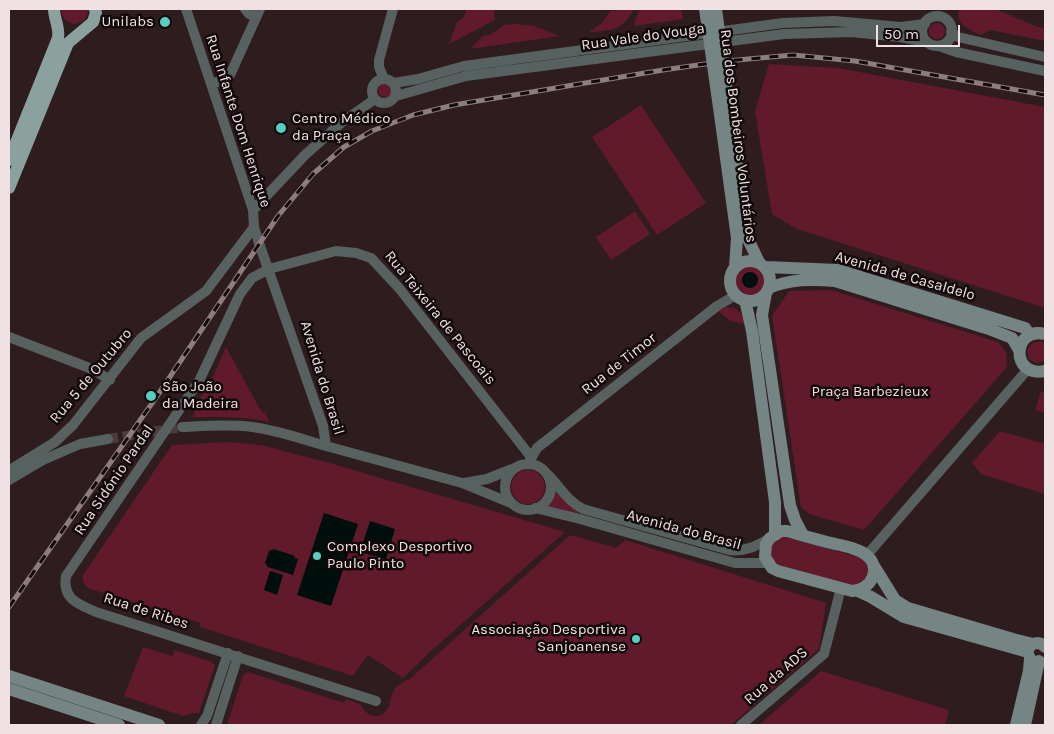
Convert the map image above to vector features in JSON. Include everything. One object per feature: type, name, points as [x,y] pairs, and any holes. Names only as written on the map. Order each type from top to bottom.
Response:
[{"type":"main road","points":[[42,9],[55,18],[68,31],[79,32]]},
{"type":"main road","points":[[9,188],[68,42],[93,22],[97,10]]},
{"type":"main road","points":[[9,160],[58,38],[59,32],[55,18]]},
{"type":"street","name":"Rua Infante Dom Henrique","points":[[186,9],[213,84],[253,210],[254,227],[259,243]]},
{"type":"street","points":[[245,9],[249,14],[258,13]]},
{"type":"street","points":[[393,9],[379,67],[397,90],[396,96]]},
{"type":"street","name":"Rua dos Bombeiros Voluntários","points":[[705,9],[747,237],[770,277],[762,315],[789,497],[792,513],[803,535]]},
{"type":"street","name":"Rua dos Bombeiros Voluntários","points":[[716,9],[737,238],[735,267]]},
{"type":"street","points":[[213,84],[230,75],[258,13]]},
{"type":"street","name":"Rua Vale do Vouga","points":[[389,81],[418,79],[464,66],[783,24],[834,21],[901,27],[924,24],[942,13],[948,21],[952,32]]},
{"type":"street","points":[[924,24],[923,34],[927,42]]},
{"type":"street","name":"Rua Vale do Vouga","points":[[253,210],[305,155],[341,123],[375,99],[384,104],[391,102],[396,96],[466,76],[784,34],[852,32],[927,42],[931,45],[956,52],[1045,71]]},
{"type":"street","points":[[939,46],[947,42],[952,32],[958,38],[1045,57]]},
{"type":"street","points":[[375,99],[372,88],[377,81],[389,81]]},
{"type":"street","name":"Rua 5 de Outubro","points":[[9,474],[13,468],[55,442],[73,425],[141,338],[206,291],[254,227]]},
{"type":"street","name":"Avenida do Brasil","points":[[259,243],[323,426],[326,446],[462,483],[527,510],[534,508],[580,519],[735,563],[768,563],[778,571],[858,591],[904,618],[1039,651]]},
{"type":"street","name":"Rua Teixeira de Pascoais","points":[[269,269],[336,251],[356,253],[371,258],[399,288],[530,460]]},
{"type":"street","name":"Rua dos Bombeiros Voluntários","points":[[762,265],[746,260],[731,272],[730,284],[741,298],[752,331],[776,502],[772,536]]},
{"type":"street","name":"Avenida de Casaldelo","points":[[762,265],[838,270],[1025,328],[1030,335]]},
{"type":"street","name":"Rua Sidónio Pardal","points":[[65,585],[66,576],[199,381],[240,294],[252,278],[269,269]]},
{"type":"street","name":"Avenida de Casaldelo","points":[[768,291],[779,284],[793,281],[814,279],[835,281],[989,329],[1012,338],[1019,350],[1021,360],[1028,369]]},
{"type":"street","points":[[741,298],[757,300],[768,291]]},
{"type":"street","name":"Rua de Timor","points":[[530,460],[537,448],[717,306],[741,298]]},
{"type":"street","points":[[1019,350],[1025,339],[1030,335],[1035,333],[1045,334]]},
{"type":"street","points":[[9,337],[92,369],[110,380]]},
{"type":"street","points":[[858,591],[864,588],[873,578],[870,560],[1028,369],[1045,371]]},
{"type":"street","points":[[182,428],[225,425],[253,427],[326,446]]},
{"type":"street","points":[[9,480],[43,460],[80,444],[108,439]]},
{"type":"street","name":"Avenida do Brasil","points":[[462,483],[487,479],[530,460],[559,485],[574,505],[583,509],[730,550],[743,550],[757,546],[772,536],[787,531],[861,551],[870,560]]},
{"type":"street","points":[[512,504],[508,498],[505,486],[508,474],[513,469]]},
{"type":"street","points":[[534,508],[540,506],[548,497],[551,486],[547,474]]},
{"type":"street","points":[[768,563],[765,550],[772,536]]},
{"type":"street","points":[[870,560],[895,600],[908,608],[1013,639],[1039,651]]},
{"type":"street","name":"Rua de Ribes","points":[[65,585],[68,594],[73,600],[96,612],[238,656],[376,702]]},
{"type":"street","name":"Rua da ADS","points":[[741,725],[824,654],[841,588]]},
{"type":"street","points":[[1016,725],[1029,671],[1039,651]]},
{"type":"street","points":[[1025,725],[1039,651]]},
{"type":"street","points":[[201,725],[207,716],[228,653]]},
{"type":"street","points":[[216,725],[238,656]]},
{"type":"street","points":[[9,676],[159,725]]},
{"type":"street","points":[[9,689],[119,725]]},
{"type":"green space","points":[[61,9],[89,10],[85,20],[75,24],[65,19]]},
{"type":"green space","points":[[467,9],[499,9],[494,10],[495,20],[449,44],[457,22],[464,17]]},
{"type":"green space","points":[[634,9],[620,26],[610,30],[588,33],[603,22],[610,11]]},
{"type":"green space","points":[[681,9],[683,19],[634,26],[640,10]]},
{"type":"green space","points":[[959,9],[995,9],[1038,27],[1045,28],[1045,41],[990,30],[981,35],[964,26],[959,19]]},
{"type":"green space","points":[[934,23],[940,23],[945,28],[943,37],[934,39],[929,34],[929,28]]},
{"type":"green space","points":[[504,25],[534,26],[559,36],[470,49],[483,36],[492,34]]},
{"type":"green space","points":[[769,64],[838,68],[1045,107],[1045,308],[797,229],[772,214],[755,111]]},
{"type":"green space","points":[[385,83],[390,85],[392,90],[390,95],[385,97],[380,95],[378,90],[380,85]]},
{"type":"green space","points":[[641,105],[706,203],[657,235],[592,137]]},
{"type":"green space","points":[[635,211],[650,234],[611,260],[596,237]]},
{"type":"green space","points":[[750,264],[756,265],[761,269],[765,274],[765,286],[761,291],[756,295],[750,296],[744,295],[739,291],[735,286],[734,280],[735,274],[739,269],[744,265]]},
{"type":"green space","name":"Praça Barbezieux","points":[[831,290],[998,342],[1006,352],[1007,367],[864,530],[809,514],[801,507],[772,316],[789,291]]},
{"type":"green space","points":[[726,307],[739,311],[745,324],[731,321],[718,311]]},
{"type":"green space","points":[[1040,341],[1045,343],[1045,361],[1036,363],[1029,359],[1027,350],[1032,343]]},
{"type":"green space","points":[[226,347],[262,413],[265,412],[269,422],[240,418],[192,417],[200,402],[198,401],[211,381]]},
{"type":"green space","points":[[1041,391],[1045,393],[1045,413],[1035,410]]},
{"type":"green space","points":[[1000,431],[1045,444],[1045,494],[981,474],[972,463]]},
{"type":"green space","name":"Complexo Desportivo Paulo Pinto","points":[[228,442],[261,445],[326,462],[565,532],[403,678],[368,655],[353,676],[200,627],[201,623],[90,589],[86,586],[83,581],[83,575],[172,445]]},
{"type":"green space","points":[[528,470],[540,475],[545,487],[540,499],[528,504],[516,499],[511,487],[516,475]]},
{"type":"green space","points":[[556,490],[571,508],[578,512],[577,515],[549,507]]},
{"type":"green space","points":[[570,535],[616,548],[625,540],[826,603],[819,649],[731,725],[227,725],[243,675],[248,672],[344,703],[346,699],[360,704],[370,715],[378,716],[382,714],[389,706],[397,686],[410,679]]},
{"type":"green space","points":[[781,537],[859,557],[867,565],[868,574],[858,584],[852,586],[779,565],[771,555],[771,546]]},
{"type":"green space","points":[[143,647],[172,656],[175,650],[212,662],[215,665],[199,713],[183,716],[124,696]]},
{"type":"green space","points":[[821,671],[949,710],[945,725],[759,725]]},
{"type":"shaded area","points":[[747,272],[753,272],[758,277],[756,286],[747,288],[742,283],[742,277]]},
{"type":"shaded area","points":[[324,513],[358,524],[331,606],[297,595]]},
{"type":"shaded area","points":[[370,521],[395,529],[386,559],[360,552]]},
{"type":"shaded area","points":[[274,549],[295,556],[294,558],[298,559],[293,575],[268,567],[265,563],[269,551]]},
{"type":"shaded area","points":[[270,571],[283,575],[277,595],[264,590]]},
{"type":"tunnel","points":[[108,439],[182,427]]},
{"type":"railway","points":[[9,607],[155,399],[278,216],[313,174],[344,147],[372,131],[413,115],[454,105],[663,70],[726,61],[793,55],[855,61],[1045,95]]},
{"type":"place","name":"Unilabs","points":[[165,22]]},
{"type":"place","name":"Centro Médico da Praça","points":[[281,128]]},
{"type":"place","name":"São João da Madeira","points":[[151,396]]},
{"type":"place","name":"Complexo Desportivo Paulo Pinto","points":[[317,556]]},
{"type":"place","name":"Associação Desportiva Sanjoanense","points":[[636,639]]}]
